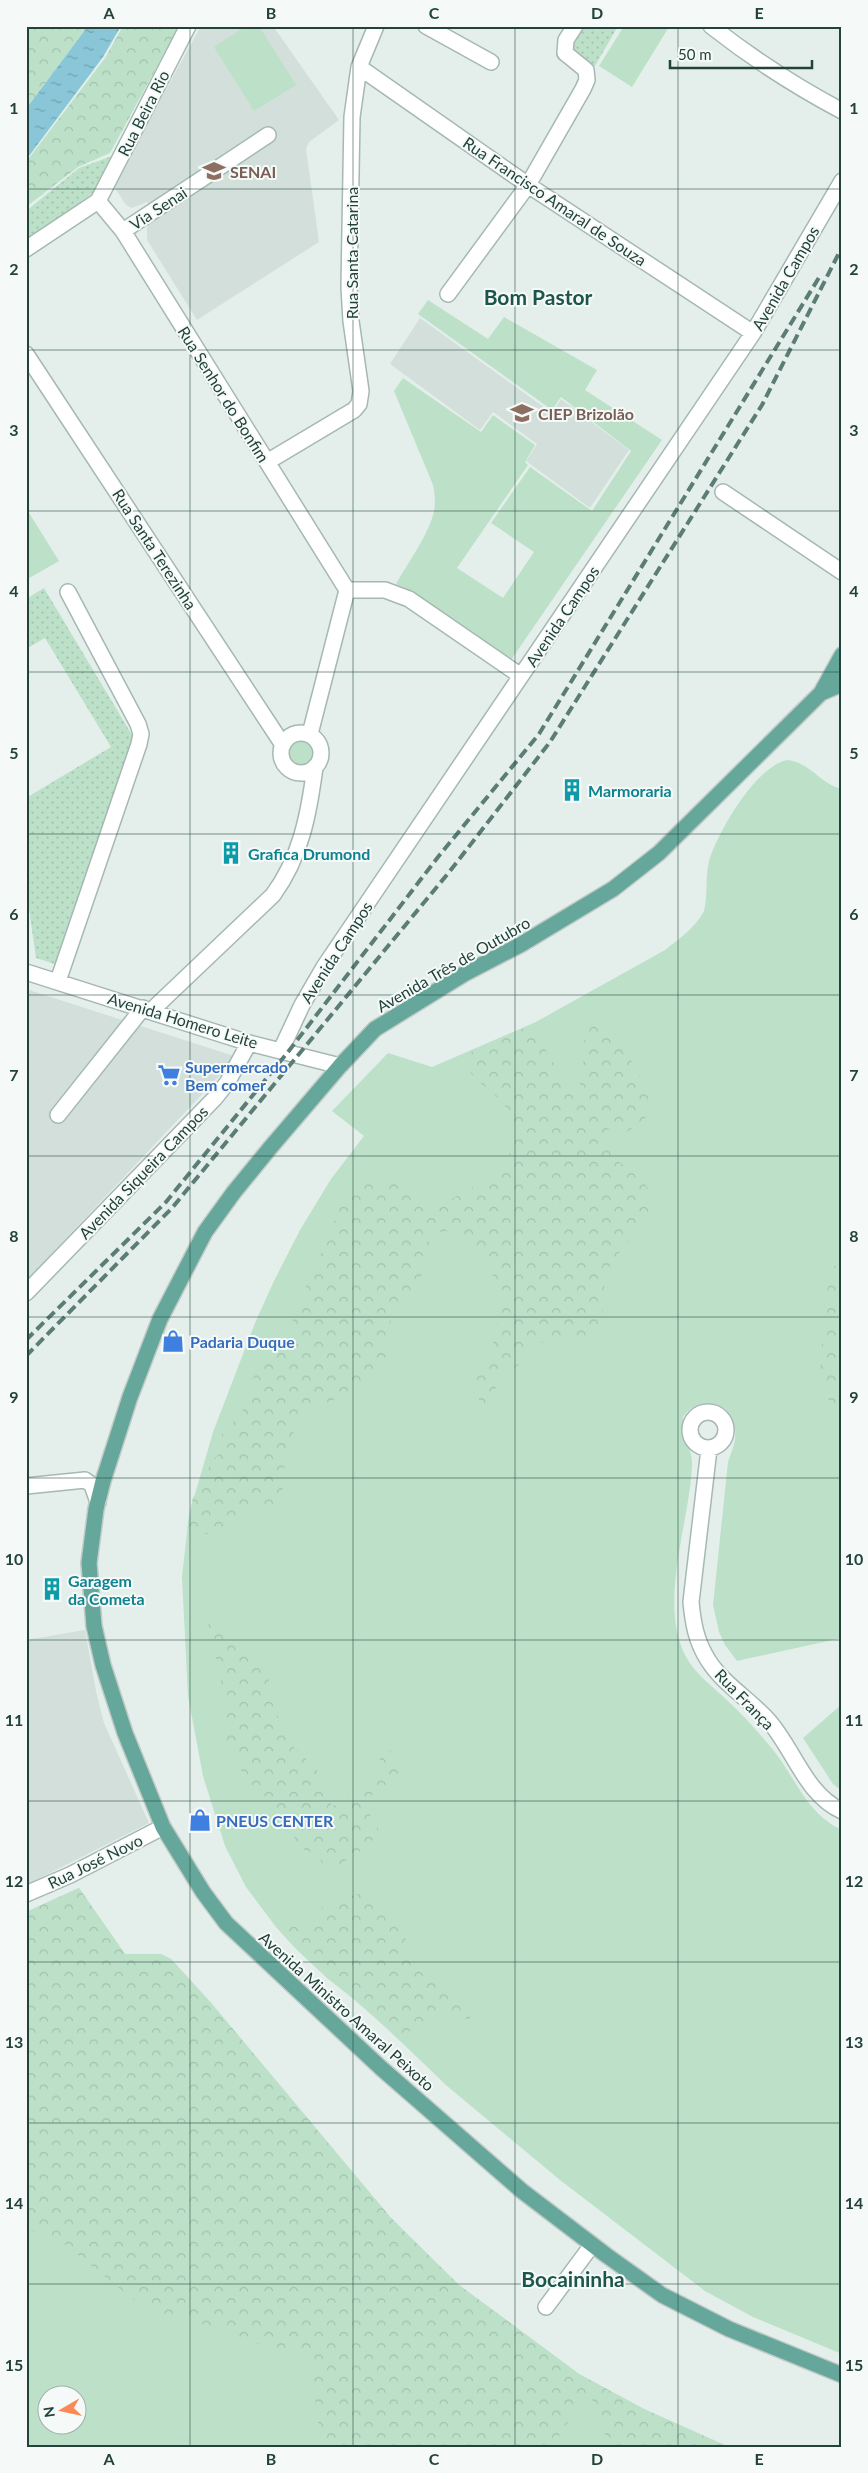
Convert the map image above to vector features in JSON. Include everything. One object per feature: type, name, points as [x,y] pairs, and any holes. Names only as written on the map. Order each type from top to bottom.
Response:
[{"type":"main road","points":[[821,693],[842,655]]},
{"type":"main road","name":"Avenida Três de Outubro","points":[[103,1481],[130,1397],[160,1319],[204,1232],[234,1192],[340,1066],[374,1029],[464,974],[520,945],[613,889],[659,853],[821,693],[842,684]]},
{"type":"main road","name":"Avenida Ministro Amaral Peixoto","points":[[103,1481],[89,1563],[94,1626],[103,1664],[125,1733],[163,1827],[203,1892],[220,1915],[261,1957],[382,2068],[522,2191],[592,2245],[671,2299],[729,2330],[842,2374]]},
{"type":"street","name":"Rua Beira Rio","points":[[98,201],[188,26]]},
{"type":"street","name":"Rua Santa Catarina","points":[[267,462],[354,410],[361,398],[351,321],[349,287],[352,116],[359,67],[376,26]]},
{"type":"street","points":[[426,26],[491,62]]},
{"type":"street","points":[[448,294],[528,185],[587,80],[586,70],[565,53],[566,40],[575,26]]},
{"type":"street","points":[[711,26],[755,60],[796,86],[842,111]]},
{"type":"street","name":"Rua Francisco Amaral de Souza","points":[[359,67],[528,185],[753,333]]},
{"type":"street","name":"Via Senai","points":[[123,231],[268,135]]},
{"type":"street","name":"Avenida Campos","points":[[281,1050],[302,1005],[324,967],[753,333],[842,181]]},
{"type":"street","name":"Rua Senhor do Bonfim","points":[[98,201],[123,231],[347,590]]},
{"type":"street","points":[[26,249],[98,201]]},
{"type":"street","name":"Rua Santa Terezinha","points":[[26,354],[283,745]]},
{"type":"street","points":[[723,492],[842,572]]},
{"type":"street","points":[[310,734],[347,590],[385,590],[409,599],[521,676]]},
{"type":"street","points":[[58,981],[140,744],[141,734],[138,724],[68,592]]},
{"type":"street","points":[[58,1115],[147,1009],[273,895],[294,862],[308,811],[316,767],[321,756],[321,749],[315,738],[310,734],[291,735],[283,745],[284,763],[293,771],[299,773],[305,773],[316,767]]},
{"type":"street","points":[[299,773],[308,811]]},
{"type":"street","name":"Avenida Homero Leite","points":[[26,972],[249,1043],[340,1066]]},
{"type":"street","name":"Avenida Siqueira Campos","points":[[26,1293],[215,1098],[227,1083],[249,1043]]},
{"type":"street","name":"Rua França","points":[[709,1449],[691,1602],[693,1623],[698,1643],[720,1675],[769,1721],[822,1798],[842,1811]]},
{"type":"street","points":[[26,1486],[85,1480],[98,1472],[111,1455]]},
{"type":"street","points":[[85,1480],[92,1485],[98,1502]]},
{"type":"street","name":"Rua José Novo","points":[[26,1894],[70,1875],[163,1827]]},
{"type":"street","points":[[546,2307],[592,2245]]},
{"type":"shaded area","name":"SENAI","points":[[201,26],[273,26],[339,120],[309,142],[306,149],[319,242],[197,320],[147,240],[147,227],[156,215],[147,202],[132,208],[126,205],[113,185]]},
{"type":"shaded area","name":"CIEP Brizolão","points":[[420,318],[552,413],[561,399],[629,450],[590,508],[526,461],[537,444],[493,412],[480,430],[390,364]]},
{"type":"shaded area","points":[[26,989],[237,1057],[26,1281]]},
{"type":"shaded area","points":[[85,1630],[104,1723],[149,1823],[26,1885],[26,1640]]},
{"type":"green space","points":[[26,26],[88,26],[26,109]]},
{"type":"green space","points":[[123,26],[179,26],[110,153],[78,167],[26,207],[26,162],[105,58]]},
{"type":"green space","points":[[246,26],[259,26],[296,85],[254,111],[214,47]]},
{"type":"green space","points":[[584,26],[618,26],[595,66],[569,51]]},
{"type":"green space","points":[[624,26],[669,27],[632,87],[599,66]]},
{"type":"green space","points":[[112,156],[94,192],[26,243],[26,211],[79,168]]},
{"type":"green space","points":[[428,300],[488,339],[504,317],[597,370],[585,390],[662,440],[511,660],[396,584],[426,532],[435,508],[435,500],[433,485],[394,391],[403,378],[481,432],[493,415],[535,445],[525,462],[528,465],[457,568],[503,598],[534,552],[491,523],[530,467],[592,511],[631,451],[561,397],[552,410],[418,314]]},
{"type":"green space","points":[[26,508],[59,561],[26,580]]},
{"type":"green space","points":[[44,588],[135,740],[58,965],[36,958],[26,888],[26,798],[111,747],[45,638],[26,649],[26,599]]},
{"type":"green space","points":[[301,736],[313,741],[318,753],[313,765],[301,770],[289,765],[284,753],[289,741]]},
{"type":"green space","points":[[787,760],[802,765],[827,783],[842,789],[842,1638],[737,1661],[725,1645],[719,1632],[713,1605],[728,1462],[734,1444],[735,1430],[731,1416],[725,1409],[711,1403],[696,1406],[683,1417],[683,1430],[691,1453],[692,1465],[678,1560],[674,1608],[677,1631],[688,1661],[705,1680],[742,1714],[763,1738],[782,1762],[803,1795],[820,1815],[842,1830],[842,2354],[753,2317],[705,2291],[560,2180],[447,2086],[368,2010],[328,1979],[276,1927],[246,1887],[225,1846],[203,1776],[188,1696],[182,1577],[189,1515],[213,1432],[255,1323],[300,1230],[331,1179],[364,1136],[332,1111],[388,1053],[432,1067],[534,1023],[665,950],[692,927],[704,911],[709,861],[720,834],[739,802],[763,775],[775,765]]},
{"type":"green space","points":[[587,1013],[606,1028],[621,1045],[636,1068],[650,1102],[650,1110],[646,1117],[625,1133],[607,1129],[612,1155],[644,1183],[651,1194],[651,1205],[648,1216],[642,1226],[616,1256],[610,1266],[605,1282],[599,1331],[586,1343],[555,1340],[542,1342],[530,1348],[525,1353],[520,1364],[499,1381],[494,1392],[493,1406],[482,1407],[470,1376],[486,1359],[495,1338],[499,1305],[496,1285],[486,1265],[458,1235],[444,1231],[429,1235],[429,1252],[421,1277],[422,1291],[393,1316],[389,1329],[386,1358],[378,1374],[360,1388],[313,1409],[297,1423],[283,1474],[282,1489],[286,1511],[266,1507],[251,1507],[229,1529],[218,1534],[206,1534],[187,1529],[193,1497],[200,1490],[211,1462],[219,1454],[222,1434],[242,1412],[256,1370],[266,1357],[282,1345],[311,1273],[328,1239],[339,1208],[346,1195],[372,1179],[394,1181],[412,1190],[425,1206],[435,1209],[495,1173],[511,1151],[513,1132],[511,1118],[501,1101],[473,1076],[462,1056],[534,1023],[548,1055],[566,1079],[575,1099],[583,1068]]},
{"type":"green space","points":[[842,1255],[842,1430],[829,1402],[820,1371],[825,1302],[830,1273]]},
{"type":"green space","points":[[216,1622],[225,1627],[237,1643],[255,1655],[261,1662],[269,1680],[282,1729],[290,1743],[314,1767],[320,1776],[332,1808],[340,1800],[361,1789],[370,1781],[386,1752],[391,1750],[398,1751],[401,1760],[398,1774],[369,1798],[372,1808],[367,1823],[374,1823],[378,1826],[378,1833],[369,1845],[338,1866],[331,1868],[323,1864],[316,1854],[305,1850],[297,1843],[286,1821],[271,1810],[246,1781],[226,1739],[221,1681],[208,1623]]},
{"type":"green space","points":[[842,1704],[842,1791],[833,1784],[803,1738]]},
{"type":"green space","points":[[79,1888],[125,1954],[161,1954],[171,1959],[212,2004],[391,2218],[459,2285],[579,2374],[644,2409],[729,2447],[26,2447],[26,1912]]},
{"type":"green space","points":[[79,1888],[125,1954],[161,1954],[171,1959],[212,2004],[391,2218],[459,2285],[579,2374],[644,2409],[729,2447],[608,2447],[599,2410],[591,2398],[560,2431],[558,2447],[325,2447],[320,2436],[309,2353],[290,2352],[258,2344],[215,2327],[164,2315],[138,2303],[59,2240],[26,2229],[26,1912]]},
{"type":"green space","points":[[358,1894],[373,1897],[392,1912],[415,1957],[423,1968],[446,1981],[454,1998],[465,2002],[471,2009],[470,2019],[458,2019],[440,2008],[424,2024],[421,2020],[400,2041],[306,1957],[276,1927],[305,1927],[311,1924],[315,1913],[327,1905]]},
{"type":"water","points":[[88,26],[121,26],[103,57],[26,160],[26,109]]},
{"type":"railway","points":[[26,1356],[172,1208],[450,871],[550,742],[762,405],[842,247]]},
{"type":"railway","points":[[26,1340],[166,1202],[288,1052],[438,857],[539,734],[820,276]]},
{"type":"place","name":"SENAI","points":[[214,171]]},
{"type":"place","name":"CIEP Brizolão","points":[[522,413]]},
{"type":"place","name":"Marmoraria","points":[[572,790]]},
{"type":"place","name":"Grafica Drumond","points":[[231,853]]},
{"type":"place","name":"Supermercado Bem comer","points":[[169,1075]]},
{"type":"place","name":"Padaria Duque","points":[[173,1341]]},
{"type":"place","name":"Garagem da Cometa","points":[[52,1589]]},
{"type":"place","name":"PNEUS CENTER","points":[[200,1820]]},
{"type":"district","name":"Bom Pastor","points":[[538,296]]},
{"type":"district","name":"Bocaininha","points":[[573,2278]]}]
